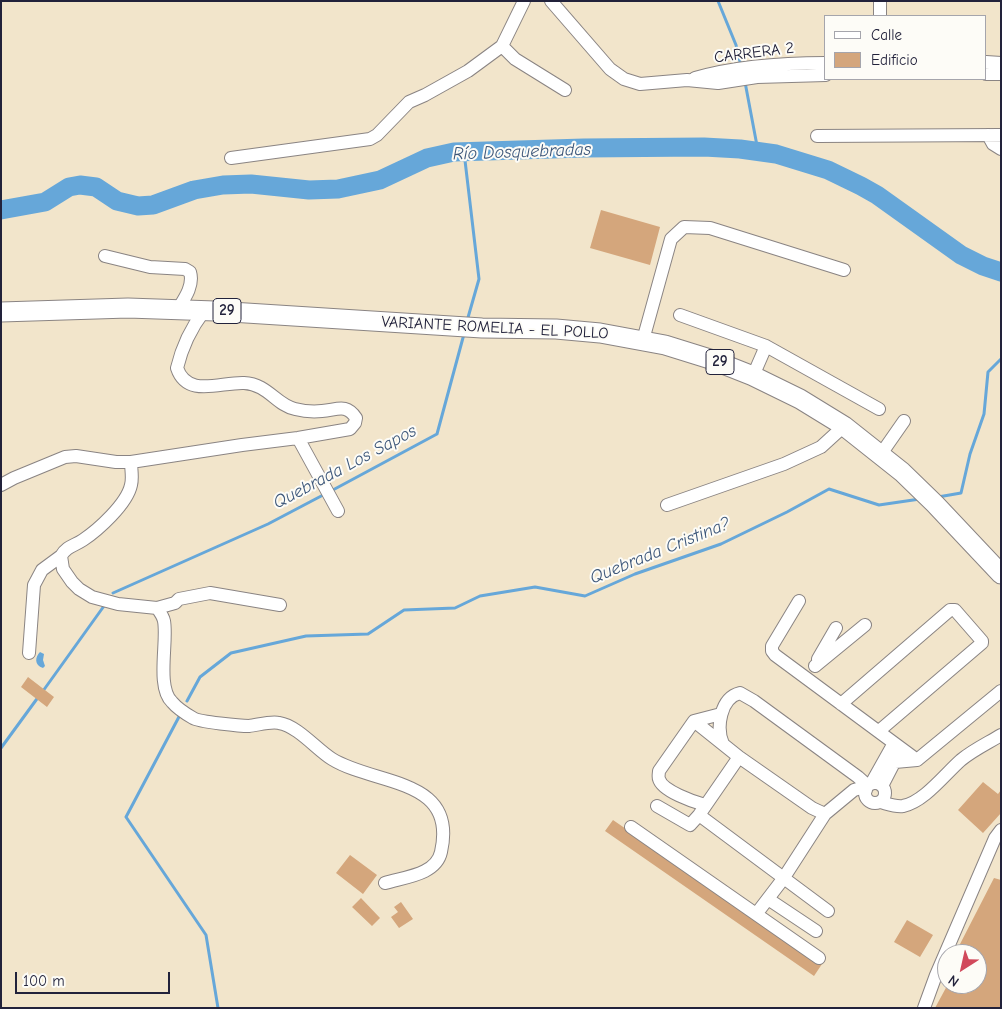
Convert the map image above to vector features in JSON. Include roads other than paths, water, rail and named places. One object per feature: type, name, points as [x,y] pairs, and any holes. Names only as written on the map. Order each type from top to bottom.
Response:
[{"type":"highway","name":"VARIANTE ROMELIA - EL POLLO","points":[[1,312],[178,309],[482,328],[556,329],[600,333],[643,340],[688,352],[754,376],[800,399],[844,426],[881,454],[922,491],[1001,574]]},
{"type":"street","points":[[231,158],[370,139],[377,136],[409,102],[468,71],[502,46],[524,1]]},
{"type":"street","name":"CARRERA 2","points":[[551,1],[610,69],[624,79],[640,84],[687,80],[714,72],[736,74],[793,69],[824,63]]},
{"type":"street","points":[[880,1],[880,15]]},
{"type":"street","points":[[502,46],[515,59],[565,90]]},
{"type":"street","points":[[987,62],[1001,62]]},
{"type":"street","name":"CARRERA 2","points":[[793,69],[824,75]]},
{"type":"street","points":[[987,74],[1001,74]]},
{"type":"street","points":[[817,136],[994,135],[993,144],[1001,149]]},
{"type":"street","points":[[643,340],[671,239],[684,228],[710,228],[844,270]]},
{"type":"street","points":[[105,256],[150,267],[185,269],[190,272],[192,278],[188,293],[178,309]]},
{"type":"street","points":[[1,484],[65,457],[76,456],[116,462],[132,462],[345,431],[350,429],[355,423],[356,418],[351,411],[342,408],[320,412],[293,409],[265,389],[245,383],[195,386],[185,383],[176,368],[194,323],[204,311]]},
{"type":"street","points":[[680,315],[766,346],[879,409]]},
{"type":"street","points":[[754,376],[766,346]]},
{"type":"street","points":[[881,454],[904,420]]},
{"type":"street","points":[[667,505],[784,464],[821,447],[844,426]]},
{"type":"street","points":[[298,438],[338,511]]},
{"type":"street","points":[[28,653],[34,585],[42,570],[61,556],[69,546],[81,541],[94,532],[128,494],[132,483],[132,462]]},
{"type":"street","points":[[61,556],[67,576],[79,588],[92,597],[118,604],[157,608],[175,603],[179,599],[210,594],[280,605]]},
{"type":"street","points":[[800,601],[772,646],[772,651],[917,760]]},
{"type":"street","points":[[157,608],[164,621],[164,686],[170,701],[194,719],[247,726],[279,722],[298,732],[332,759],[357,771],[406,785],[415,790],[428,799],[441,814],[445,836],[440,857],[429,870],[385,883]]},
{"type":"street","points":[[841,704],[950,610],[955,610],[982,643],[879,730]]},
{"type":"street","points":[[805,677],[815,666],[865,625]]},
{"type":"street","points":[[815,666],[836,628]]},
{"type":"street","points":[[896,762],[917,760],[1001,691]]},
{"type":"street","points":[[723,744],[719,730],[721,714],[730,699],[735,694],[740,693],[746,695],[858,777],[874,791]]},
{"type":"street","points":[[721,714],[694,721],[659,771],[658,778],[662,785],[702,810],[783,879],[828,911]]},
{"type":"street","points":[[694,721],[739,757],[812,808],[825,814]]},
{"type":"street","points":[[757,913],[783,879],[825,814],[854,790],[861,788],[896,797],[904,806],[924,795],[962,759],[1001,735]]},
{"type":"street","points":[[874,791],[898,746]]},
{"type":"street","points":[[874,791],[896,762],[898,746]]},
{"type":"street","points":[[657,806],[690,825],[739,757]]},
{"type":"street","points":[[631,826],[819,958]]},
{"type":"street","points":[[924,1008],[936,975],[995,838],[1001,830]]},
{"type":"street","points":[[768,899],[816,930]]},
{"type":"water","points":[[40,652],[44,654],[45,666],[43,668],[36,661]]},
{"type":"waterway","points":[[718,1],[736,45],[741,66]]},
{"type":"waterway","points":[[745,82],[758,151]]},
{"type":"waterway","name":"Río Dosquebradas","points":[[1,210],[45,202],[69,187],[80,185],[96,187],[117,201],[138,206],[153,205],[194,190],[223,185],[251,184],[309,190],[338,189],[380,180],[427,158],[454,152],[584,148],[704,147],[740,149],[776,154],[828,170],[877,195],[961,255],[983,266],[1001,272]]},
{"type":"waterway","name":"Quebrada Los Sapos","points":[[464,152],[479,279],[467,321]]},
{"type":"waterway","name":"Quebrada Los Sapos","points":[[331,491],[437,434],[464,334]]},
{"type":"waterway","name":"Quebrada Cristina?","points":[[938,497],[961,493],[970,454],[984,414],[988,372],[1001,359]]},
{"type":"waterway","name":"Quebrada Cristina?","points":[[187,701],[200,677],[231,653],[306,636],[368,634],[404,610],[455,608],[480,596],[535,587],[585,596],[635,574],[721,544],[829,489],[879,505],[920,499]]},
{"type":"waterway","name":"Quebrada Los Sapos","points":[[113,593],[268,524],[325,494]]},
{"type":"waterway","name":"Quebrada Los Sapos","points":[[43,691],[104,606]]},
{"type":"waterway","name":"Quebrada Los Sapos","points":[[1,748],[39,696]]},
{"type":"waterway","name":"Quebrada Cristina?","points":[[181,713],[126,817],[206,935],[218,1008]]}]
